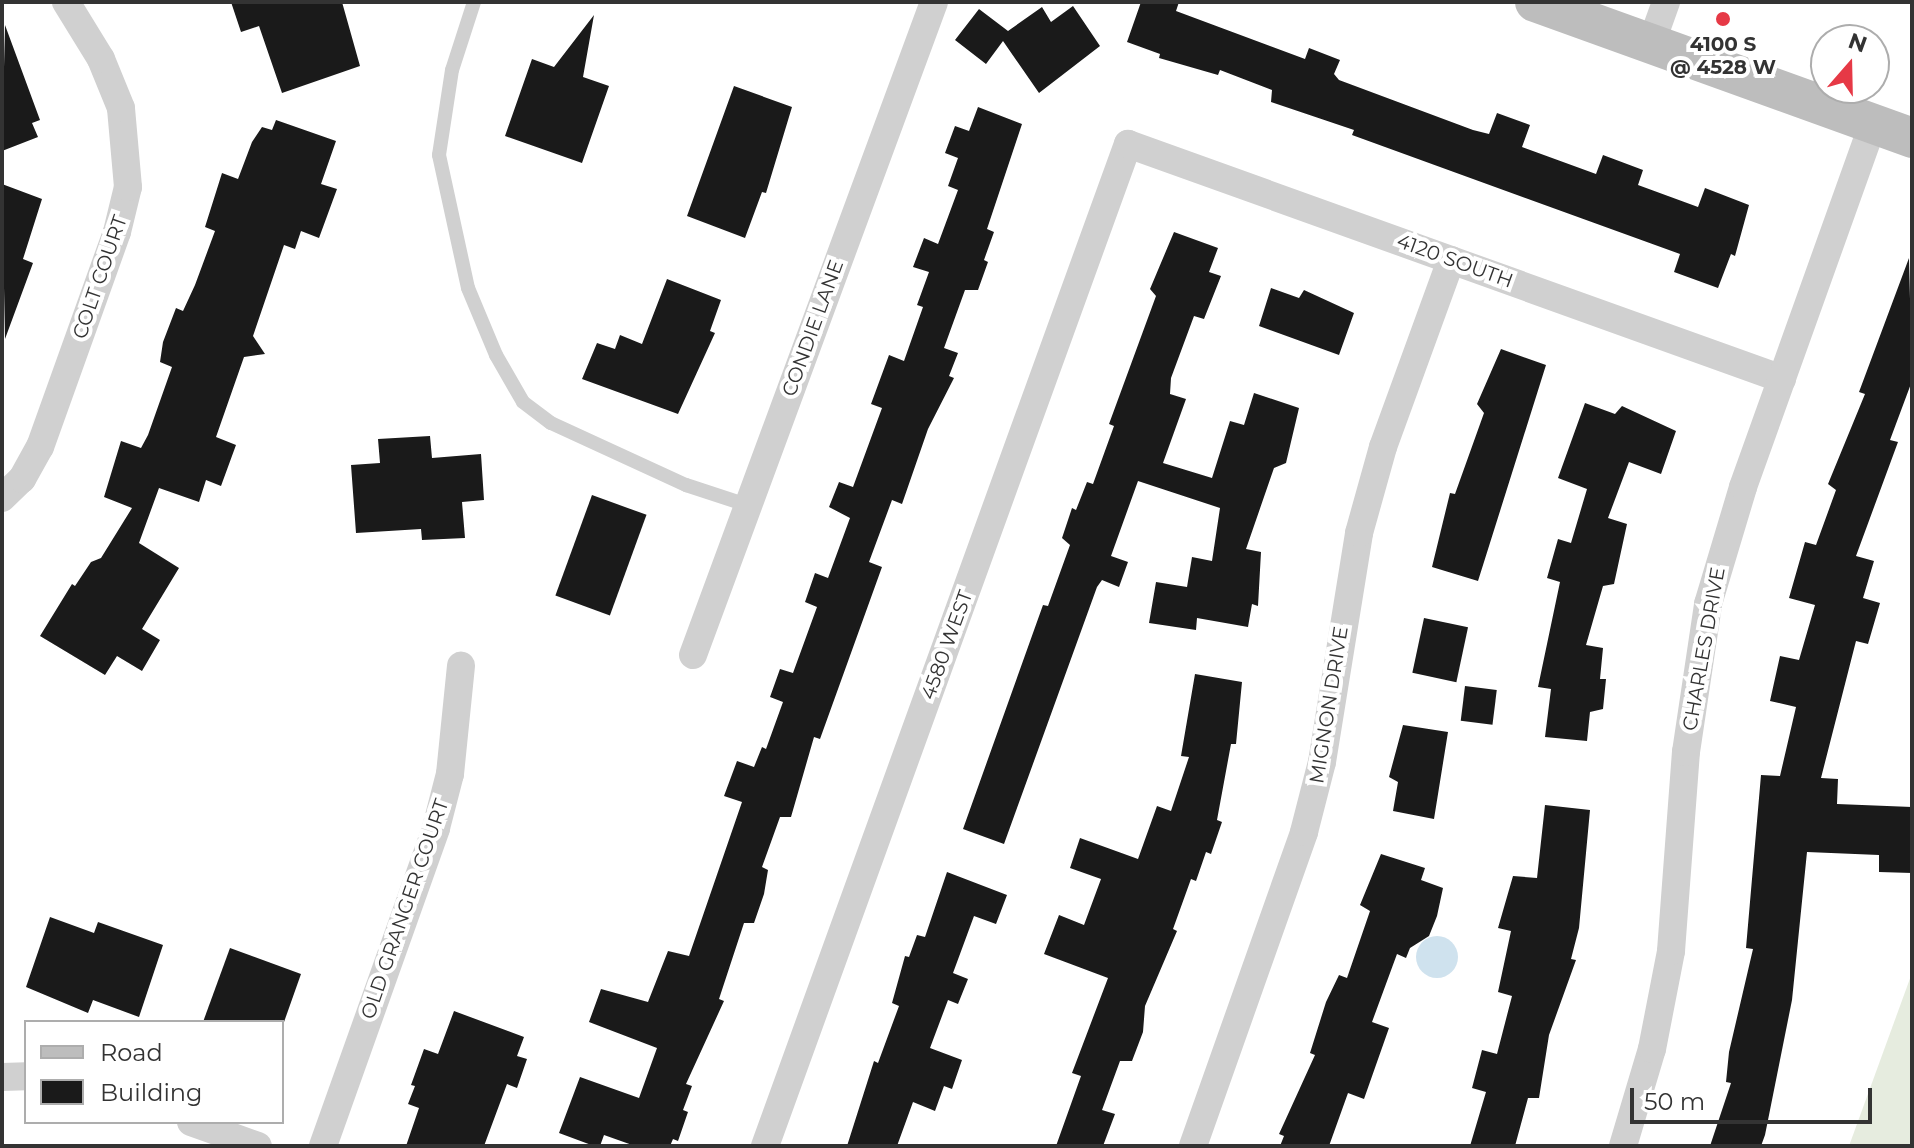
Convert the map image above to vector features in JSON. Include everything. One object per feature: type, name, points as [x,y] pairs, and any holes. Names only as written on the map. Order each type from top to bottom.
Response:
[{"type":"main road","points":[[1535,2],[1912,138]]},
{"type":"street","name":"COLT COURT","points":[[2,498],[22,479],[40,447],[117,232],[128,187],[127,135],[121,108],[101,59],[66,2]]},
{"type":"street","name":"CONDIE LANE","points":[[693,655],[934,2]]},
{"type":"street","points":[[1651,44],[1666,2]]},
{"type":"street","name":"CHARLES DRIVE","points":[[1623,1146],[1652,1049],[1671,951],[1687,739],[1708,604],[1782,379],[1873,124]]},
{"type":"street","name":"4120 SOUTH","points":[[1128,144],[1782,379]]},
{"type":"street","name":"4580 WEST","points":[[765,1146],[1128,144]]},
{"type":"street","name":"MIGNON DRIVE","points":[[1193,1146],[1304,832],[1328,726],[1359,533],[1383,447],[1451,260]]},
{"type":"street","name":"OLD GRANGER COURT","points":[[323,1146],[436,828],[450,774],[461,666]]},
{"type":"street","points":[[2,1077],[24,1076]]},
{"type":"street","points":[[197,1124],[258,1146]]},
{"type":"lane","points":[[474,2],[452,70],[439,155],[468,288],[496,355],[523,402],[551,423],[686,485],[747,505]]},
{"type":"shaded area","points":[[1912,973],[1912,1146],[1849,1146]]},
{"type":"water","points":[[1437,936],[1452,942],[1458,957],[1452,972],[1437,978],[1422,972],[1416,957],[1422,942]]},
{"type":"building","points":[[231,2],[342,2],[360,66],[282,93],[259,26],[241,32]]},
{"type":"building","points":[[1141,2],[1179,2],[1176,11],[1305,59],[1309,48],[1340,60],[1334,74],[1339,80],[1473,130],[1489,134],[1497,113],[1530,125],[1522,147],[1596,174],[1603,155],[1643,170],[1638,185],[1698,207],[1705,188],[1749,205],[1735,256],[1731,254],[1718,288],[1674,272],[1680,254],[1352,135],[1354,130],[1271,102],[1272,90],[1220,70],[1218,75],[1159,58],[1160,54],[1127,42]]},
{"type":"building","points":[[1073,6],[1100,46],[1039,93],[1003,41],[986,64],[955,40],[979,9],[1008,31],[1042,7],[1051,22]]},
{"type":"building","points":[[594,15],[583,77],[609,86],[582,163],[505,136],[532,59],[554,67]]},
{"type":"building","points":[[5,25],[40,120],[32,123],[38,137],[2,151]]},
{"type":"building","points":[[734,86],[792,107],[766,193],[762,192],[745,238],[687,216]]},
{"type":"building","points":[[978,107],[1022,124],[987,229],[994,232],[984,260],[988,262],[978,290],[965,290],[944,348],[958,353],[949,376],[954,378],[928,429],[902,504],[892,500],[869,562],[882,567],[820,739],[814,737],[791,817],[780,817],[762,867],[768,870],[764,894],[754,923],[744,923],[719,999],[724,1001],[686,1084],[692,1086],[683,1110],[688,1112],[678,1141],[673,1139],[670,1146],[635,1146],[604,1135],[600,1146],[594,1146],[559,1133],[580,1077],[639,1098],[657,1048],[589,1022],[601,989],[648,1002],[668,951],[689,956],[742,802],[724,796],[737,761],[754,767],[762,747],[766,749],[783,702],[770,697],[780,669],[793,673],[817,607],[805,602],[815,573],[828,578],[850,518],[829,507],[839,482],[853,487],[882,408],[871,404],[889,355],[904,361],[923,307],[917,305],[929,272],[913,267],[924,238],[938,244],[958,190],[948,186],[958,158],[945,153],[955,126],[969,131]]},
{"type":"building","points":[[276,120],[336,141],[321,184],[337,189],[319,238],[301,231],[295,249],[284,245],[253,336],[265,354],[244,357],[216,437],[236,445],[221,486],[206,480],[199,502],[159,488],[139,543],[179,568],[142,629],[160,640],[142,671],[117,656],[105,675],[40,636],[72,584],[75,586],[91,562],[101,558],[132,508],[104,497],[121,441],[141,448],[148,435],[172,367],[160,362],[163,342],[176,308],[183,311],[215,231],[205,227],[222,173],[238,179],[252,142],[262,127],[272,130]]},
{"type":"building","points":[[2,184],[42,199],[23,259],[33,263],[5,339]]},
{"type":"building","points":[[1174,232],[1218,248],[1209,272],[1221,276],[1204,319],[1194,316],[1171,378],[1170,394],[1186,399],[1163,463],[1212,478],[1230,421],[1244,425],[1254,393],[1299,408],[1286,463],[1274,468],[1246,549],[1261,552],[1258,606],[1252,604],[1248,627],[1197,618],[1196,630],[1149,623],[1156,582],[1187,587],[1192,557],[1212,561],[1220,508],[1138,481],[1111,556],[1128,562],[1119,587],[1102,580],[1097,587],[1004,844],[963,829],[1043,605],[1048,606],[1070,545],[1062,538],[1072,508],[1076,510],[1087,482],[1093,484],[1114,426],[1109,424],[1156,296],[1150,289]]},
{"type":"building","points":[[1909,258],[1912,381],[1890,440],[1898,442],[1856,556],[1874,561],[1863,598],[1880,603],[1868,644],[1856,641],[1821,778],[1838,779],[1837,804],[1912,807],[1912,873],[1879,872],[1879,855],[1807,852],[1792,1000],[1765,1135],[1761,1146],[1710,1146],[1731,1083],[1726,1082],[1729,1052],[1753,949],[1746,948],[1761,775],[1780,776],[1796,707],[1770,701],[1780,656],[1799,660],[1815,605],[1789,598],[1805,542],[1816,545],[1836,490],[1828,484],[1865,394],[1859,392]]},
{"type":"building","points":[[667,279],[721,300],[710,331],[715,333],[678,414],[582,379],[597,343],[615,349],[620,335],[642,344]]},
{"type":"building","points":[[1271,288],[1299,298],[1304,290],[1354,313],[1339,355],[1259,326]]},
{"type":"building","points":[[1501,349],[1546,365],[1478,581],[1432,567],[1450,493],[1455,494],[1484,413],[1477,404]]},
{"type":"building","points":[[1585,403],[1615,414],[1622,406],[1676,431],[1661,474],[1629,462],[1608,518],[1627,524],[1614,584],[1603,586],[1586,645],[1603,648],[1600,679],[1606,679],[1603,709],[1590,712],[1587,741],[1545,737],[1551,689],[1538,687],[1560,582],[1547,578],[1558,539],[1571,543],[1587,489],[1558,478]]},
{"type":"building","points":[[430,436],[432,458],[481,454],[484,500],[462,502],[465,538],[422,540],[421,529],[356,533],[351,465],[380,463],[378,439]]},
{"type":"building","points":[[592,495],[647,515],[610,615],[555,596]]},
{"type":"building","points":[[1424,618],[1468,627],[1456,682],[1412,673]]},
{"type":"building","points":[[1195,674],[1242,682],[1236,744],[1231,744],[1217,820],[1222,822],[1211,854],[1206,852],[1196,881],[1191,879],[1173,929],[1177,931],[1145,1006],[1143,1032],[1132,1061],[1120,1061],[1102,1110],[1115,1114],[1103,1146],[1056,1146],[1081,1076],[1072,1073],[1108,978],[1044,954],[1059,915],[1084,925],[1101,879],[1070,868],[1080,838],[1138,859],[1157,806],[1171,811],[1189,757],[1181,756]]},
{"type":"building","points":[[1465,686],[1497,690],[1492,725],[1461,721]]},
{"type":"building","points":[[1403,725],[1448,732],[1434,819],[1393,811],[1398,782],[1389,777]]},
{"type":"building","points":[[1545,805],[1590,810],[1579,928],[1571,959],[1576,960],[1549,1035],[1539,1098],[1528,1098],[1515,1146],[1470,1146],[1486,1092],[1472,1088],[1482,1050],[1497,1054],[1512,996],[1498,992],[1511,931],[1498,928],[1513,876],[1537,878]]},
{"type":"building","points":[[1381,854],[1425,868],[1421,880],[1443,888],[1437,916],[1429,936],[1410,948],[1406,958],[1397,954],[1372,1022],[1389,1028],[1364,1099],[1348,1093],[1329,1146],[1280,1146],[1284,1136],[1279,1134],[1315,1055],[1310,1053],[1326,1002],[1339,975],[1347,978],[1370,911],[1360,905]]},
{"type":"building","points":[[947,872],[1007,895],[996,924],[974,916],[953,973],[968,979],[958,1004],[948,1000],[930,1048],[962,1060],[952,1089],[944,1086],[935,1111],[913,1102],[897,1146],[847,1146],[874,1061],[878,1063],[899,1006],[892,1003],[905,956],[909,957],[917,935],[925,937]]},
{"type":"building","points":[[50,917],[94,933],[98,922],[163,945],[139,1017],[93,1000],[88,1013],[26,987]]},
{"type":"building","points":[[230,948],[301,974],[284,1022],[204,1020]]},
{"type":"building","points":[[454,1011],[524,1037],[517,1056],[527,1059],[517,1088],[507,1084],[484,1146],[406,1146],[419,1108],[408,1104],[415,1086],[411,1085],[424,1049],[438,1054]]},
{"type":"place","name":"4100 S @ 4528 W","points":[[1723,19]]}]
